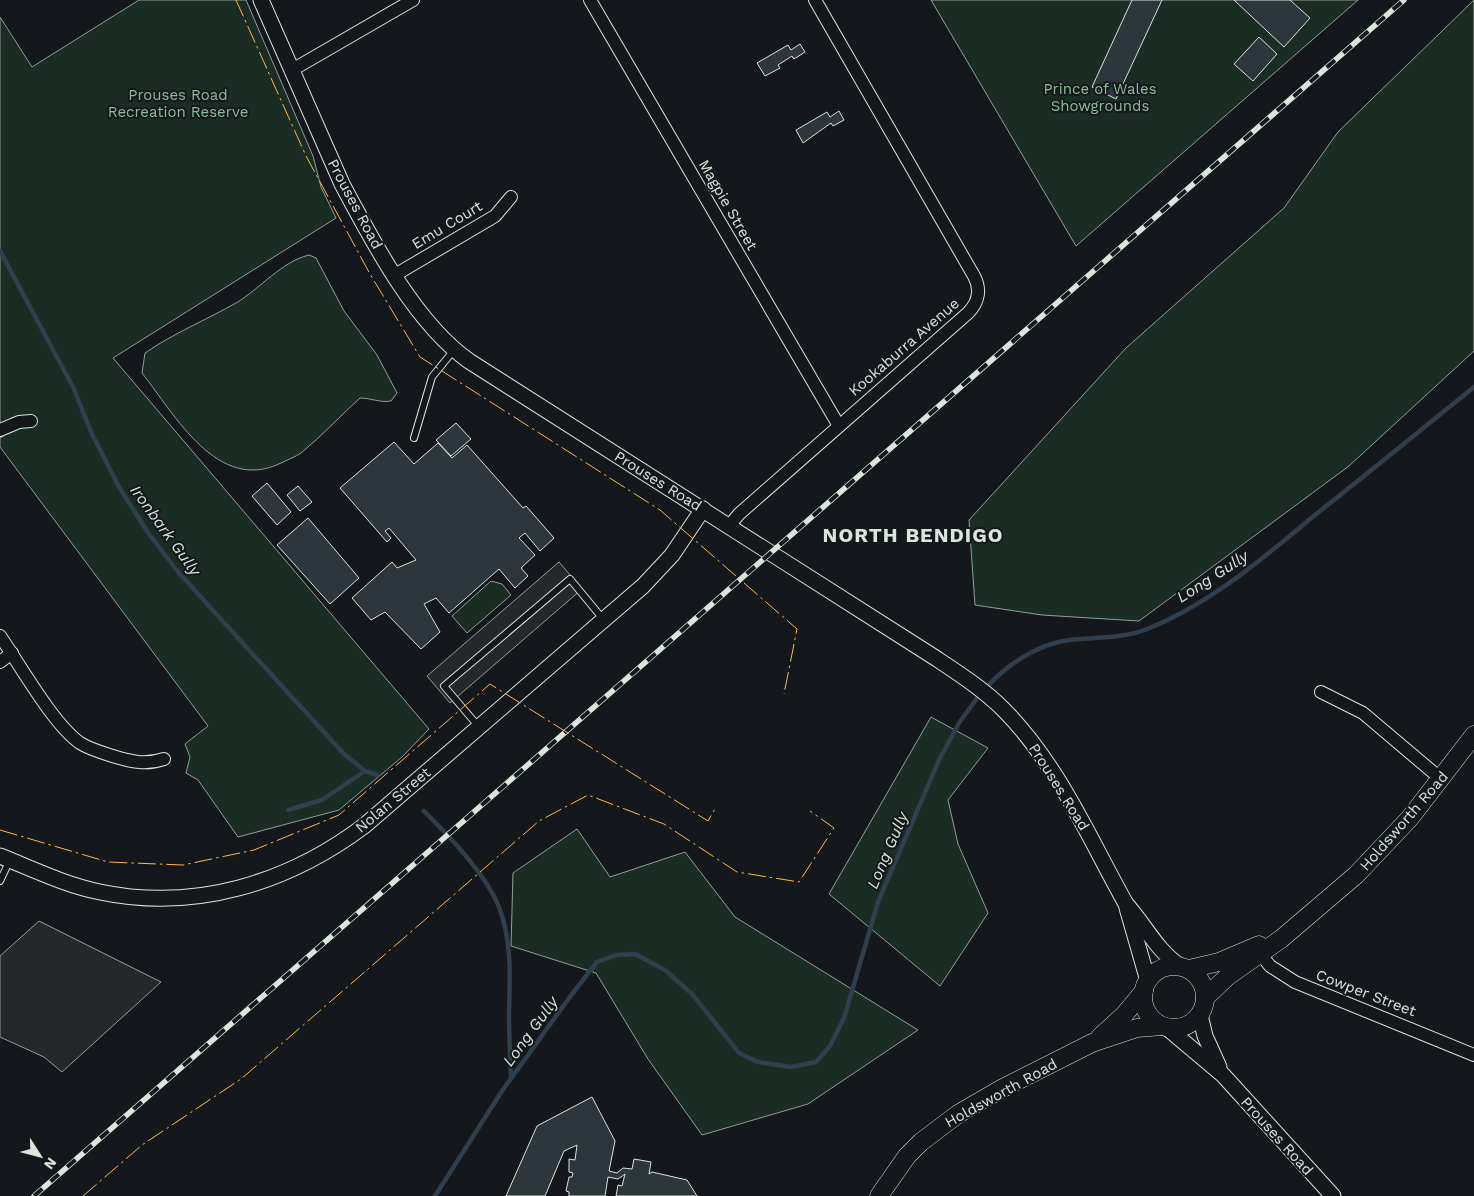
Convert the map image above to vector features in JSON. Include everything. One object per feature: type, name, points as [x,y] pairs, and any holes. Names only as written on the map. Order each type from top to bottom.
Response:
[{"type":"main road","name":"Holdsworth Road","points":[[1205,998],[1258,951],[1304,919],[1382,850],[1441,779],[1474,735]]},
{"type":"main road","name":"Holdsworth Road","points":[[1184,968],[1219,962],[1258,951]]},
{"type":"main road","points":[[1162,968],[1184,968],[1201,981],[1205,998],[1200,1015],[1185,1026],[1164,1027],[1153,1020],[1147,1012],[1143,1002],[1146,986],[1162,968]]},
{"type":"main road","name":"Holdsworth Road","points":[[1092,1043],[1124,1015],[1146,986]]},
{"type":"main road","name":"Holdsworth Road","points":[[878,1196],[907,1156],[939,1128],[1001,1090],[1092,1043],[1136,1028],[1164,1027]]},
{"type":"street","name":"Prouses Road","points":[[261,0],[342,184],[366,229],[422,315],[454,350],[703,509],[976,686],[990,697],[1024,732],[1047,763],[1126,904],[1143,923],[1163,952],[1184,968]]},
{"type":"street","points":[[292,70],[413,0]]},
{"type":"street","name":"Magpie Street","points":[[590,0],[839,426]]},
{"type":"street","name":"Kookaburra Avenue","points":[[728,526],[739,514],[968,313],[975,305],[979,290],[974,276],[815,0]]},
{"type":"street","name":"Emu Court","points":[[395,275],[495,216],[511,197]]},
{"type":"street","points":[[0,430],[19,422],[31,421]]},
{"type":"street","name":"Nolan Street","points":[[5,858],[77,886],[124,896],[173,898],[244,888],[302,866],[344,841],[643,586],[663,566],[703,509]]},
{"type":"street","points":[[0,636],[60,724],[80,743],[98,752],[135,763],[153,763],[164,759]]},
{"type":"street","points":[[0,662],[12,653]]},
{"type":"street","points":[[1321,692],[1363,713],[1441,779]]},
{"type":"street","name":"Prouses Road","points":[[1126,904],[1146,986]]},
{"type":"street","name":"Cowper Street","points":[[1258,951],[1274,970],[1294,982],[1474,1055]]},
{"type":"street","name":"Prouses Road","points":[[1200,1015],[1204,1036],[1223,1075]]},
{"type":"street","name":"Prouses Road","points":[[1164,1027],[1223,1075],[1333,1196]]},
{"type":"lane","points":[[414,438],[432,376],[454,350]]},
{"type":"lane","points":[[479,727],[444,686],[570,579],[603,619]]},
{"type":"lane","points":[[0,881],[5,858]]},
{"type":"green space","name":"Prouses Road Recreation Reserve","points":[[139,0],[246,0],[313,156],[321,187],[336,218],[113,358],[429,729],[402,757],[339,810],[238,837],[198,780],[186,773],[190,757],[185,744],[208,726],[0,447],[0,438],[4,436],[0,430],[0,17],[32,67]]},
{"type":"green space","name":"Prince of Wales Showgrounds","points":[[931,0],[1358,0],[1076,246]]},
{"type":"green space","points":[[1474,0],[1474,351],[1349,466],[1139,621],[1042,615],[975,605],[969,520],[1126,348],[1284,208],[1338,132]]},
{"type":"green space","points":[[309,255],[316,258],[344,311],[377,355],[397,393],[391,401],[360,398],[301,453],[281,463],[258,470],[237,468],[218,459],[200,445],[184,428],[142,373],[145,353],[236,303],[289,263]]},
{"type":"green space","points":[[491,581],[502,584],[511,595],[467,633],[452,616]]},
{"type":"green space","points":[[931,717],[988,748],[948,800],[958,844],[988,913],[940,986],[829,894]]},
{"type":"green space","points":[[577,829],[610,877],[685,852],[735,917],[918,1030],[808,1104],[702,1135],[648,1059],[596,973],[511,946],[513,873]]},
{"type":"shaded area","points":[[559,562],[582,589],[450,703],[427,676]]},
{"type":"shaded area","points":[[39,921],[161,982],[62,1072],[44,1057],[0,1037],[0,956]]},
{"type":"building","points":[[1132,0],[1162,0],[1116,99],[1092,87]]},
{"type":"building","points":[[1234,0],[1290,0],[1310,18],[1284,47]]},
{"type":"building","points":[[1259,37],[1277,54],[1253,81],[1234,64]]},
{"type":"building","points":[[800,44],[805,52],[794,59],[792,56],[778,65],[780,68],[765,76],[757,63],[788,45],[791,50]]},
{"type":"building","points":[[839,111],[844,120],[833,126],[831,123],[803,143],[796,130],[827,112],[830,117]]},
{"type":"building","points":[[456,423],[471,439],[451,456],[436,440]]},
{"type":"building","points":[[394,442],[414,464],[438,443],[452,458],[467,445],[523,508],[526,506],[554,538],[540,551],[525,533],[519,538],[535,555],[521,568],[528,576],[515,588],[499,569],[449,613],[436,598],[424,604],[440,632],[421,649],[385,612],[371,620],[352,598],[392,562],[397,568],[416,560],[389,528],[385,531],[391,538],[387,542],[340,488]]},
{"type":"building","points":[[267,483],[291,512],[277,525],[252,496]]},
{"type":"building","points":[[298,486],[312,502],[300,511],[287,495]]},
{"type":"building","points":[[308,518],[359,578],[330,604],[277,545]]},
{"type":"building","points":[[592,1097],[615,1141],[609,1171],[617,1173],[623,1168],[632,1169],[634,1159],[651,1162],[649,1174],[652,1172],[687,1180],[697,1196],[616,1196],[618,1185],[622,1186],[625,1174],[618,1179],[608,1177],[605,1196],[569,1196],[569,1192],[566,1191],[569,1177],[572,1177],[573,1173],[569,1172],[569,1159],[575,1160],[577,1145],[564,1151],[545,1196],[506,1196],[537,1126]]},
{"type":"waterway","name":"Ironbark Gully","points":[[0,251],[73,387],[92,434],[119,487],[149,534],[178,572],[343,753],[365,771],[377,775]]},
{"type":"waterway","name":"Long Gully","points":[[986,688],[1003,671],[1023,657],[1046,646],[1069,640],[1118,636],[1138,632],[1193,607],[1256,563],[1474,387]]},
{"type":"waterway","name":"Long Gully","points":[[435,1196],[502,1091],[569,998],[597,962],[616,955],[635,954],[665,970],[693,995],[739,1053],[758,1062],[791,1067],[816,1062],[830,1046],[844,1018],[878,902],[939,760],[959,723],[980,694]]},
{"type":"waterway","points":[[288,810],[322,800],[365,771]]},
{"type":"waterway","name":"Ironbark Gully","points":[[424,811],[476,868],[499,907],[506,933],[509,959],[511,1078]]},
{"type":"railway","points":[[34,1196],[1404,0]]},
{"type":"power","points":[[236,0],[306,156],[370,274],[420,357],[660,510],[797,629],[784,694]]},
{"type":"power","points":[[0,830],[108,862],[183,865],[254,850],[339,815],[490,684],[708,821],[716,807]]},
{"type":"power","points":[[83,1196],[142,1145],[241,1079],[539,821],[588,795],[664,824],[737,872],[799,882],[834,828],[810,811]]},
{"type":"district","name":"NORTH BENDIGO","points":[[913,535]]}]
